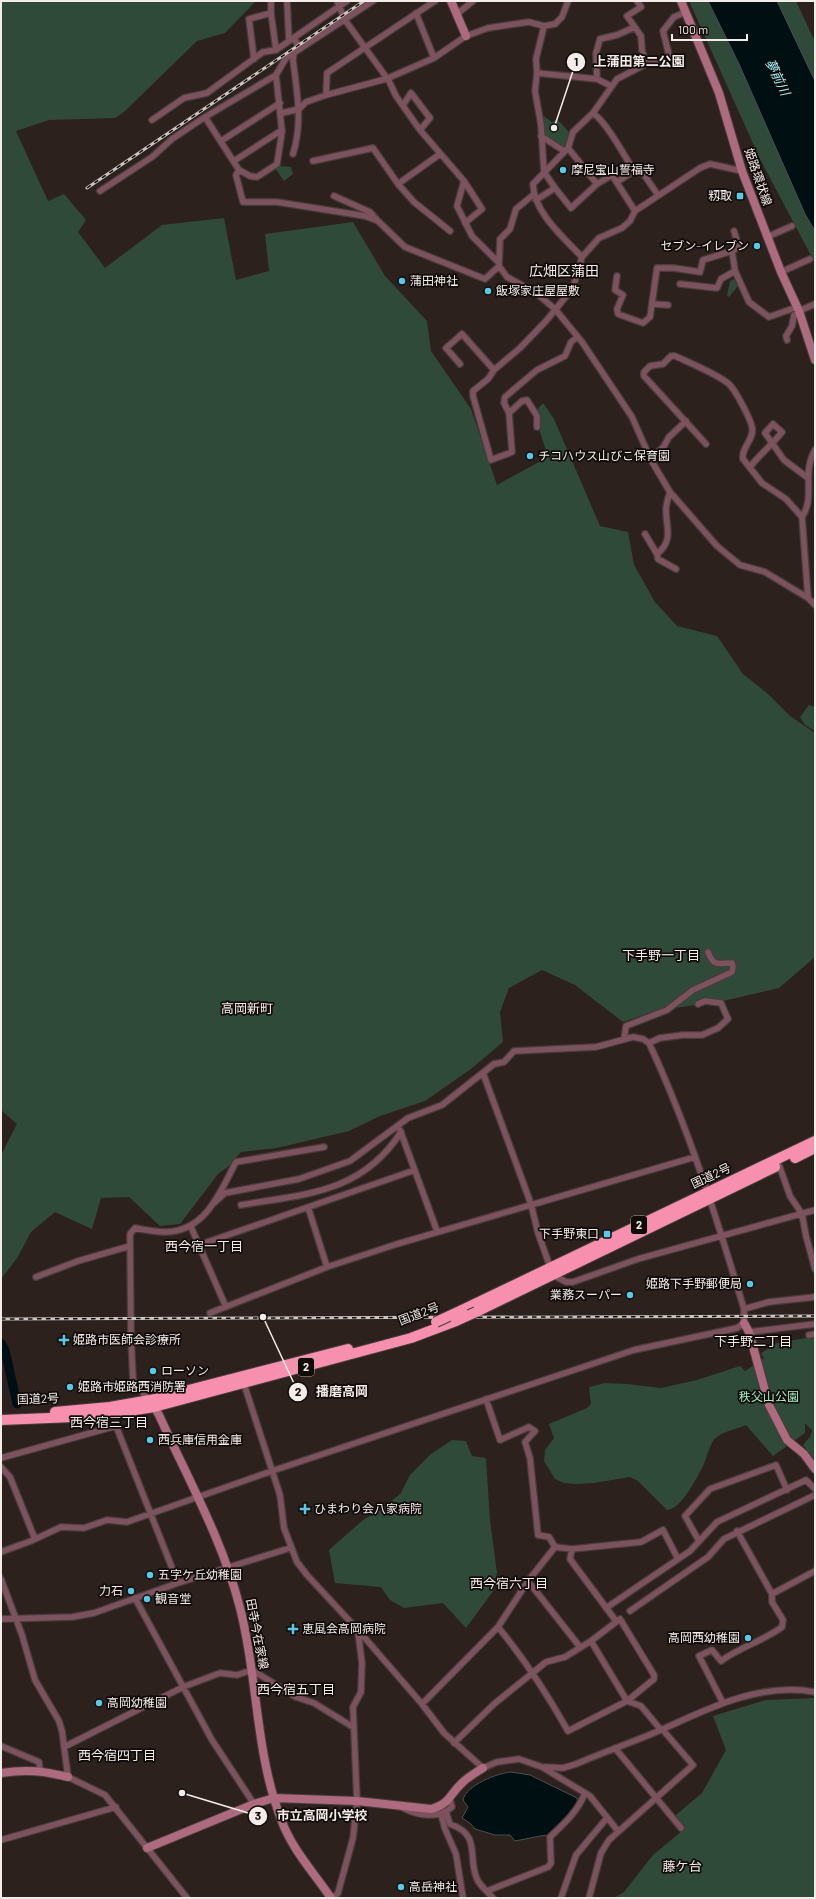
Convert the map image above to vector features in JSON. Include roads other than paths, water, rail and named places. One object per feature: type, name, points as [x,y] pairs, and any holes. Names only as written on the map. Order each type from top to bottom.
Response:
[{"type":"highway","name":"国道2号","points":[[709,1196],[815,1140]]},
{"type":"highway","name":"国道2号","points":[[1,1414],[86,1410],[152,1404],[244,1384],[412,1338],[476,1312],[552,1272],[709,1196],[815,1148]]},
{"type":"highway","name":"国道2号","points":[[1,1420],[83,1418],[114,1414],[152,1404],[386,1339],[436,1322],[552,1272]]},
{"type":"main road","points":[[451,1],[466,36]]},
{"type":"main road","name":"姫路環状線","points":[[681,1],[719,93],[742,171],[781,272],[814,350],[815,360]]},
{"type":"main road","points":[[744,1323],[749,1332],[769,1405],[787,1440],[804,1454],[815,1469]]},
{"type":"main road","name":"田寺今在家線","points":[[152,1404],[228,1567],[240,1608],[252,1670],[266,1766],[281,1821],[295,1846],[332,1898]]},
{"type":"main road","points":[[147,1848],[254,1804],[274,1798],[357,1801],[431,1809],[441,1807],[450,1800],[461,1784],[483,1768]]},
{"type":"main road","points":[[1,1773],[22,1770],[40,1770],[68,1777]]},
{"type":"street","points":[[271,1],[271,14],[276,50]]},
{"type":"street","points":[[287,1],[291,40],[300,49]]},
{"type":"street","points":[[152,120],[184,98],[207,93],[263,52],[276,50],[338,4],[347,1]]},
{"type":"street","points":[[100,191],[150,158],[172,139],[205,117],[276,75],[286,58],[373,1]]},
{"type":"street","points":[[326,95],[327,73],[435,1]]},
{"type":"street","points":[[457,14],[474,1]]},
{"type":"street","points":[[282,113],[299,109],[306,102],[326,95],[386,79],[434,58],[466,36],[488,28],[529,22],[544,26],[555,24],[562,17],[568,1]]},
{"type":"street","points":[[637,1],[641,7],[627,16],[641,36],[642,50],[646,64]]},
{"type":"street","points":[[338,4],[345,20],[420,130],[464,181],[482,209],[465,223]]},
{"type":"street","points":[[582,258],[556,229],[534,198],[533,184],[566,150],[573,132],[593,113],[611,86],[626,73],[646,64],[661,61],[669,55],[664,31],[674,17],[686,12]]},
{"type":"street","points":[[416,13],[434,58]]},
{"type":"street","points":[[254,59],[249,19],[271,14]]},
{"type":"street","points":[[544,26],[536,59],[537,73],[535,91],[541,125],[544,172],[571,208],[597,184],[612,175],[618,182],[635,211]]},
{"type":"street","points":[[597,79],[596,53],[600,39],[617,35],[635,27]]},
{"type":"street","points":[[293,154],[299,135],[299,109],[293,60],[294,53]]},
{"type":"street","points":[[537,73],[597,79],[611,86]]},
{"type":"street","points":[[205,117],[240,170],[250,176],[257,177],[277,164],[282,130],[282,113],[276,75]]},
{"type":"street","points":[[403,104],[412,93],[430,118],[420,130]]},
{"type":"street","points":[[221,141],[280,103]]},
{"type":"street","points":[[593,113],[598,117],[616,141],[634,171]]},
{"type":"street","points":[[234,162],[282,130]]},
{"type":"street","points":[[541,136],[566,150],[597,184]]},
{"type":"street","points":[[314,160],[373,148],[398,184],[414,202],[450,231]]},
{"type":"street","points":[[398,184],[440,154]]},
{"type":"street","points":[[577,337],[571,342],[565,356],[537,370],[505,397],[504,403],[509,413],[512,452],[491,460],[473,396],[473,391],[488,379],[494,370],[520,348],[546,321],[573,288],[582,258],[599,238],[622,228],[630,221],[635,211],[700,168],[710,164],[742,171]]},
{"type":"street","points":[[240,170],[236,175],[243,202],[277,202],[365,216],[378,221]]},
{"type":"street","points":[[618,182],[634,171],[640,170],[658,195]]},
{"type":"street","points":[[464,181],[457,206],[472,236],[499,264],[508,277],[536,293],[555,309],[577,337],[632,417],[651,460],[670,492],[717,546],[740,565],[764,572],[808,598],[815,605]]},
{"type":"street","points":[[334,196],[370,212],[405,247],[485,279],[499,264],[500,239],[510,229],[516,209],[555,188]]},
{"type":"street","points":[[768,236],[792,226]]},
{"type":"street","points":[[617,276],[615,290],[622,295],[616,309],[618,314],[643,323],[650,317],[657,268],[674,268],[700,272],[703,260],[732,252],[739,247],[734,231]]},
{"type":"street","points":[[732,252],[735,271],[749,302],[769,317],[815,304]]},
{"type":"street","points":[[781,272],[810,259]]},
{"type":"street","points":[[680,284],[717,288],[722,279],[735,271]]},
{"type":"street","points":[[653,304],[668,305]]},
{"type":"street","points":[[787,340],[786,336],[792,326],[794,315],[798,310]]},
{"type":"street","points":[[460,364],[446,348],[462,334],[494,370]]},
{"type":"street","points":[[706,444],[644,376],[644,372],[650,366],[662,364],[672,356],[706,371],[731,386],[746,411],[752,428],[752,436],[742,454],[743,459],[762,483],[790,502],[802,516],[808,598]]},
{"type":"street","points":[[509,413],[522,400],[526,400],[537,416],[537,428]]},
{"type":"street","points":[[651,460],[664,446],[669,437],[686,421]]},
{"type":"street","points":[[750,467],[764,450],[772,444],[784,460],[808,478]]},
{"type":"street","points":[[802,516],[806,512],[810,498],[808,467],[815,450]]},
{"type":"street","points":[[658,554],[667,543],[669,526],[666,510],[670,492]]},
{"type":"street","points":[[645,534],[658,554],[658,559],[676,569]]},
{"type":"street","points":[[624,1039],[626,1026],[666,1010],[694,990],[732,972],[732,964],[716,964],[712,962],[708,952]]},
{"type":"street","points":[[649,1043],[660,1038],[683,1035],[702,1035],[718,1028],[728,1019],[721,1003],[705,1001],[698,1004]]},
{"type":"street","points":[[1,1552],[61,1527],[84,1528],[107,1520],[127,1522],[272,1471],[634,1350],[737,1328],[744,1323],[744,1309],[709,1196],[671,1090],[649,1043],[643,1039],[632,1037],[596,1047],[514,1051],[504,1062],[494,1064],[442,1105],[408,1118],[350,1161],[299,1179],[225,1192],[191,1227],[166,1232],[135,1228],[130,1234],[133,1379],[152,1404]]},
{"type":"street","points":[[483,1073],[531,1204],[552,1272],[566,1282],[573,1282],[638,1259],[722,1237],[815,1210]]},
{"type":"street","points":[[398,1125],[438,1231]]},
{"type":"street","points":[[241,1205],[313,1193],[348,1182],[372,1166],[394,1143],[401,1132]]},
{"type":"street","points":[[214,1203],[236,1162],[324,1147]]},
{"type":"street","points":[[210,1313],[327,1267],[438,1231],[694,1156]]},
{"type":"street","points":[[779,1165],[790,1196],[802,1214],[815,1269]]},
{"type":"street","points":[[199,1245],[415,1170]]},
{"type":"street","points":[[308,1207],[327,1267]]},
{"type":"street","points":[[191,1227],[226,1307]]},
{"type":"street","points":[[36,1277],[78,1261],[130,1246]]},
{"type":"street","points":[[744,1309],[769,1302],[815,1297]]},
{"type":"street","points":[[749,1332],[815,1324]]},
{"type":"street","points":[[244,1384],[280,1495],[284,1528],[290,1548],[297,1562],[307,1575],[358,1630],[454,1743],[483,1768],[497,1762],[519,1758],[542,1767],[585,1793],[618,1831]]},
{"type":"street","points":[[486,1399],[500,1440],[529,1426],[535,1430],[525,1442],[530,1458],[538,1535],[549,1537],[555,1547]]},
{"type":"street","points":[[114,1414],[116,1426],[178,1583]]},
{"type":"street","points":[[1,1458],[116,1426]]},
{"type":"street","points":[[699,1541],[685,1516],[710,1488],[776,1465],[787,1490]]},
{"type":"street","points":[[1,1467],[10,1477],[35,1538]]},
{"type":"street","points":[[606,1608],[690,1551],[717,1522],[806,1480],[815,1489]]},
{"type":"street","points":[[630,1611],[708,1557],[724,1539],[815,1495]]},
{"type":"street","points":[[555,1547],[572,1549],[641,1542],[663,1530],[678,1559]]},
{"type":"street","points":[[723,1703],[699,1656],[712,1650],[721,1661],[729,1655],[769,1637],[782,1627],[783,1620],[772,1602],[772,1594],[738,1531]]},
{"type":"street","points":[[422,1704],[498,1626],[528,1581],[555,1547]]},
{"type":"street","points":[[1,1619],[72,1617],[94,1613],[178,1583],[290,1548]]},
{"type":"street","points":[[572,1549],[570,1558],[616,1621]]},
{"type":"street","points":[[772,1594],[815,1571]]},
{"type":"street","points":[[1,1579],[17,1619],[35,1680],[59,1721],[68,1777],[105,1795],[187,1898]]},
{"type":"street","points":[[528,1581],[580,1647]]},
{"type":"street","points":[[135,1598],[212,1740],[254,1804]]},
{"type":"street","points":[[454,1743],[494,1704],[534,1673],[546,1662],[565,1657],[591,1641],[620,1619],[654,1675],[654,1679],[628,1701],[568,1730],[534,1673],[498,1626]]},
{"type":"street","points":[[332,1898],[338,1893],[353,1838],[357,1801],[353,1707],[361,1692],[361,1645],[358,1630]]},
{"type":"street","points":[[590,1898],[601,1853],[609,1840],[693,1765],[641,1706],[628,1701],[591,1641]]},
{"type":"street","points":[[64,1747],[183,1686],[220,1673],[236,1676],[252,1670],[296,1697],[314,1703],[353,1727]]},
{"type":"street","points":[[542,1767],[563,1768],[723,1703],[766,1692],[804,1690],[815,1692]]},
{"type":"street","points":[[1,1746],[39,1762],[40,1770]]},
{"type":"street","points":[[615,1748],[681,1828]]},
{"type":"street","points":[[487,1891],[548,1867],[551,1863],[550,1836],[571,1817],[581,1803],[585,1793]]},
{"type":"street","points":[[400,1806],[419,1814],[444,1813],[452,1807],[450,1800]]},
{"type":"street","points":[[1,1840],[116,1807]]},
{"type":"street","points":[[444,1813],[450,1824],[463,1831],[473,1846],[477,1878],[493,1898]]},
{"type":"street","points":[[444,1813],[445,1829],[456,1854],[463,1898]]},
{"type":"street","points":[[561,1898],[576,1855],[607,1818]]},
{"type":"water","name":"夢前川","points":[[708,1],[777,1],[815,81],[815,231],[805,214],[739,64]]},
{"type":"water","points":[[511,1772],[530,1775],[577,1798],[578,1806],[547,1837],[546,1835],[515,1841],[510,1835],[495,1835],[475,1829],[471,1824],[462,1818],[468,1807],[463,1800],[465,1795],[470,1789],[491,1777]]},
{"type":"waterway","points":[[1,1343],[5,1350],[17,1404]]},
{"type":"railway","points":[[87,188],[364,1]]},
{"type":"railway","points":[[1,1319],[815,1316]]},
{"type":"place","name":"上蒲田第二公園","points":[[554,128]]},
{"type":"place","name":"摩尼宝山誓福寺","points":[[563,170]]},
{"type":"place","name":"籾取","points":[[740,196]]},
{"type":"place","name":"セブン-イレブン","points":[[757,246]]},
{"type":"place","name":"蒲田神社","points":[[402,281]]},
{"type":"place","name":"飯塚家庄屋屋敷","points":[[488,291]]},
{"type":"place","name":"チコハウス山びこ保育園","points":[[530,456]]},
{"type":"place","name":"下手野東口","points":[[607,1234]]},
{"type":"place","name":"姫路下手野郵便局","points":[[750,1284]]},
{"type":"place","name":"業務スーパー","points":[[630,1295]]},
{"type":"place","name":"播磨高岡","points":[[263,1317]]},
{"type":"place","name":"姫路市医師会診療所","points":[[64,1340]]},
{"type":"place","name":"ローソン","points":[[153,1371]]},
{"type":"place","name":"姫路市姫路西消防署","points":[[70,1387]]},
{"type":"place","name":"西兵庫信用金庫","points":[[150,1440]]},
{"type":"place","name":"ひまわり会八家病院","points":[[305,1509]]},
{"type":"place","name":"五字ケ丘幼稚園","points":[[150,1575]]},
{"type":"place","name":"力石","points":[[131,1591]]},
{"type":"place","name":"観音堂","points":[[147,1599]]},
{"type":"place","name":"恵風会高岡病院","points":[[293,1629]]},
{"type":"place","name":"高岡西幼稚園","points":[[748,1638]]},
{"type":"place","name":"高岡幼稚園","points":[[99,1703]]},
{"type":"place","name":"市立高岡小学校","points":[[182,1793]]},
{"type":"place","name":"高岳神社","points":[[401,1887]]},
{"type":"district","name":"広畑区蒲田","points":[[564,271]]},
{"type":"district","name":"下手野一丁目","points":[[661,955]]},
{"type":"district","name":"高岡新町","points":[[247,1008]]},
{"type":"district","name":"西今宿一丁目","points":[[204,1246]]},
{"type":"district","name":"下手野二丁目","points":[[753,1341]]},
{"type":"district","name":"西今宿三丁目","points":[[109,1422]]},
{"type":"district","name":"西今宿六丁目","points":[[509,1583]]},
{"type":"district","name":"西今宿五丁目","points":[[296,1689]]},
{"type":"district","name":"西今宿四丁目","points":[[117,1755]]},
{"type":"district","name":"藤ケ台","points":[[682,1866]]},
{"type":"park label","name":"秩父山公園","points":[[769,1397]]}]
